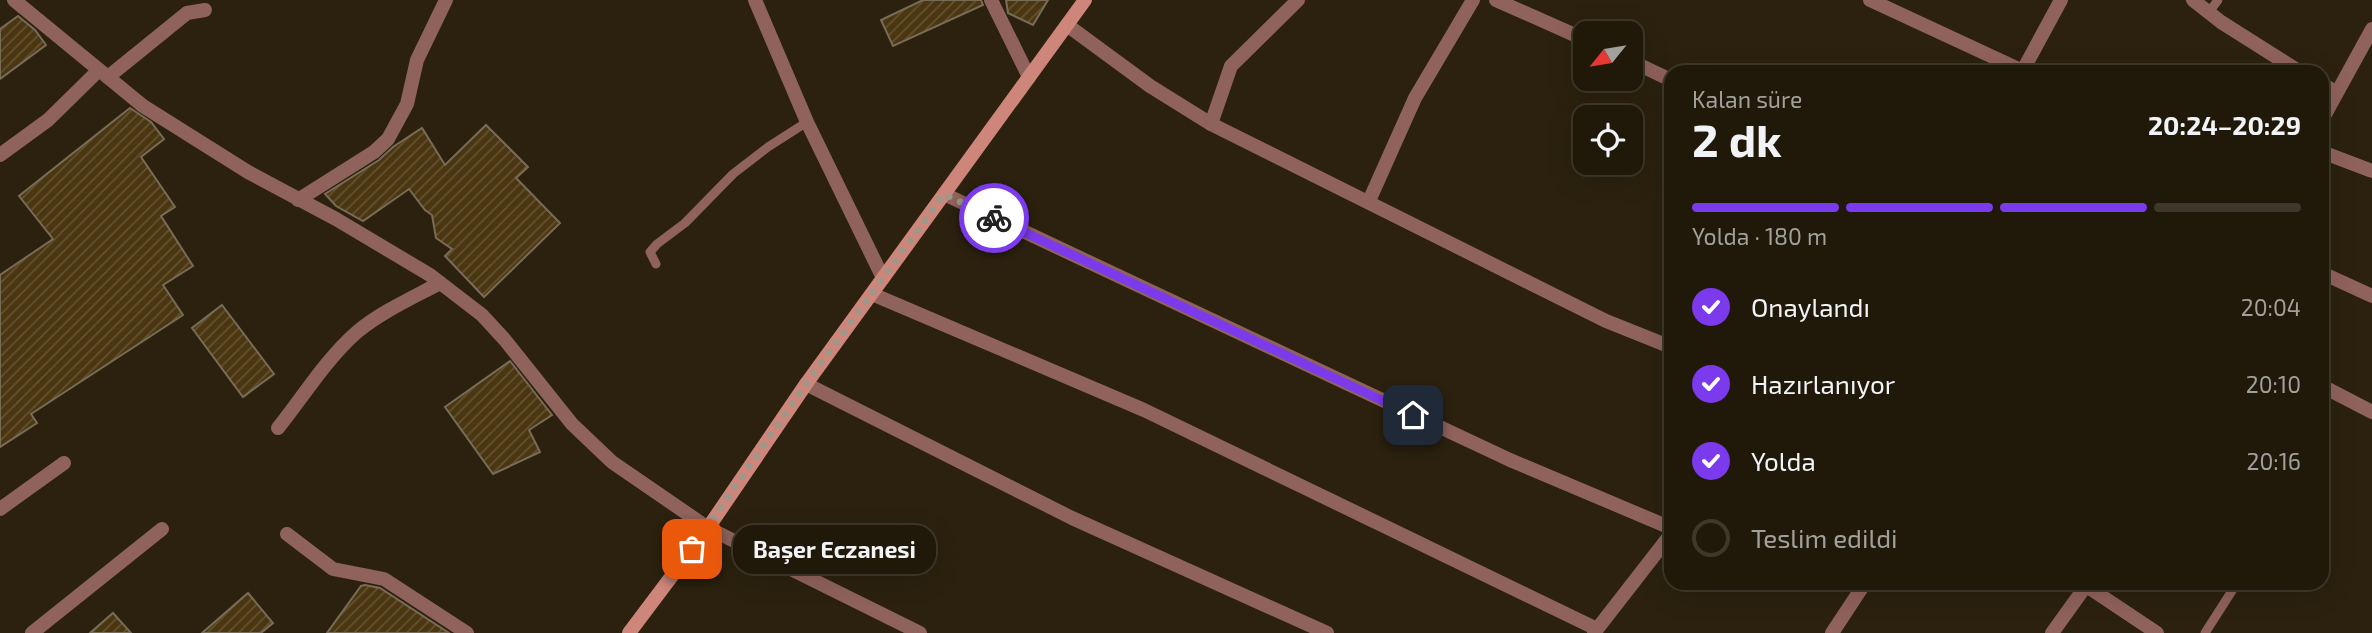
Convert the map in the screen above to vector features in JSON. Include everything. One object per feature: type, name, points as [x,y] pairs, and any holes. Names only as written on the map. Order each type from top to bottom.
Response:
[{"type":"main road","points":[[629,633],[708,528],[806,384],[1085,0]]},
{"type":"street","points":[[14,0],[143,106],[248,172],[336,219],[440,283],[482,315],[572,424],[612,462],[708,528],[920,633]]},
{"type":"street","points":[[299,200],[374,152],[388,139],[407,104],[417,60],[446,0]]},
{"type":"street","points":[[755,0],[807,122],[883,278]]},
{"type":"street","points":[[991,0],[1029,77]]},
{"type":"street","points":[[1211,124],[1231,66],[1298,0]]},
{"type":"street","points":[[1369,201],[1415,98],[1473,0]]},
{"type":"street","points":[[1496,0],[1573,34]]},
{"type":"street","points":[[1870,0],[2009,65]]},
{"type":"street","points":[[2025,65],[2062,0]]},
{"type":"street","points":[[2193,0],[2289,65]]},
{"type":"street","points":[[0,156],[103,73],[187,13],[205,10]]},
{"type":"street","points":[[1067,26],[1150,86],[1211,124],[1606,321],[1664,344]]},
{"type":"street","points":[[2329,106],[2372,29]]},
{"type":"street","points":[[1643,67],[1664,77]]},
{"type":"street","points":[[2329,88],[2336,92]]},
{"type":"street","points":[[2329,155],[2372,171]]},
{"type":"street","points":[[944,194],[1510,460],[1664,525]]},
{"type":"street","points":[[2329,276],[2372,296]]},
{"type":"street","points":[[278,429],[338,351],[357,332],[440,283]]},
{"type":"street","points":[[872,294],[1144,410],[1596,631],[1664,543]]},
{"type":"street","points":[[806,384],[1072,518],[1327,633]]},
{"type":"street","points":[[2329,390],[2372,412]]},
{"type":"street","points":[[0,509],[64,463]]},
{"type":"street","points":[[33,633],[162,529]]},
{"type":"street","points":[[287,534],[333,569],[384,579],[467,633]]},
{"type":"street","points":[[1832,633],[1860,590]]},
{"type":"street","points":[[2052,633],[2081,590]]},
{"type":"street","points":[[2094,590],[2157,633]]},
{"type":"lane","points":[[2209,12],[2218,0]]},
{"type":"lane","points":[[656,264],[650,252],[657,244],[685,223],[733,174],[807,122]]},
{"type":"lane","points":[[2205,633],[2233,590]]},
{"type":"building","points":[[923,0],[981,0],[983,5],[893,46],[881,20]]},
{"type":"building","points":[[1006,0],[1048,0],[1033,25],[1008,13]]},
{"type":"building","points":[[18,16],[35,30],[46,45],[0,79],[0,29]]},
{"type":"building","points":[[130,108],[151,122],[164,139],[141,157],[175,207],[161,216],[193,266],[163,285],[183,315],[31,414],[37,423],[0,447],[0,275],[53,239],[19,196]]},
{"type":"building","points":[[486,125],[528,167],[516,178],[560,223],[484,297],[445,256],[452,249],[436,238],[432,215],[409,189],[363,221],[336,206],[325,194],[379,160],[422,128],[445,165]]},
{"type":"building","points":[[222,305],[274,374],[243,397],[192,328]]},
{"type":"building","points":[[510,361],[552,415],[529,430],[540,452],[493,474],[445,407]]},
{"type":"building","points":[[361,586],[380,588],[449,633],[327,633]]},
{"type":"building","points":[[248,593],[273,623],[261,633],[202,633]]},
{"type":"building","points":[[113,613],[131,633],[90,633]]},
{"type":"way so far","points":[[692,549],[806,384],[944,194],[994,218]]},
{"type":"place","name":"Başer Eczanesi","points":[[692,549]]},
{"type":"route","points":[[994,218],[1413,415]]}]
